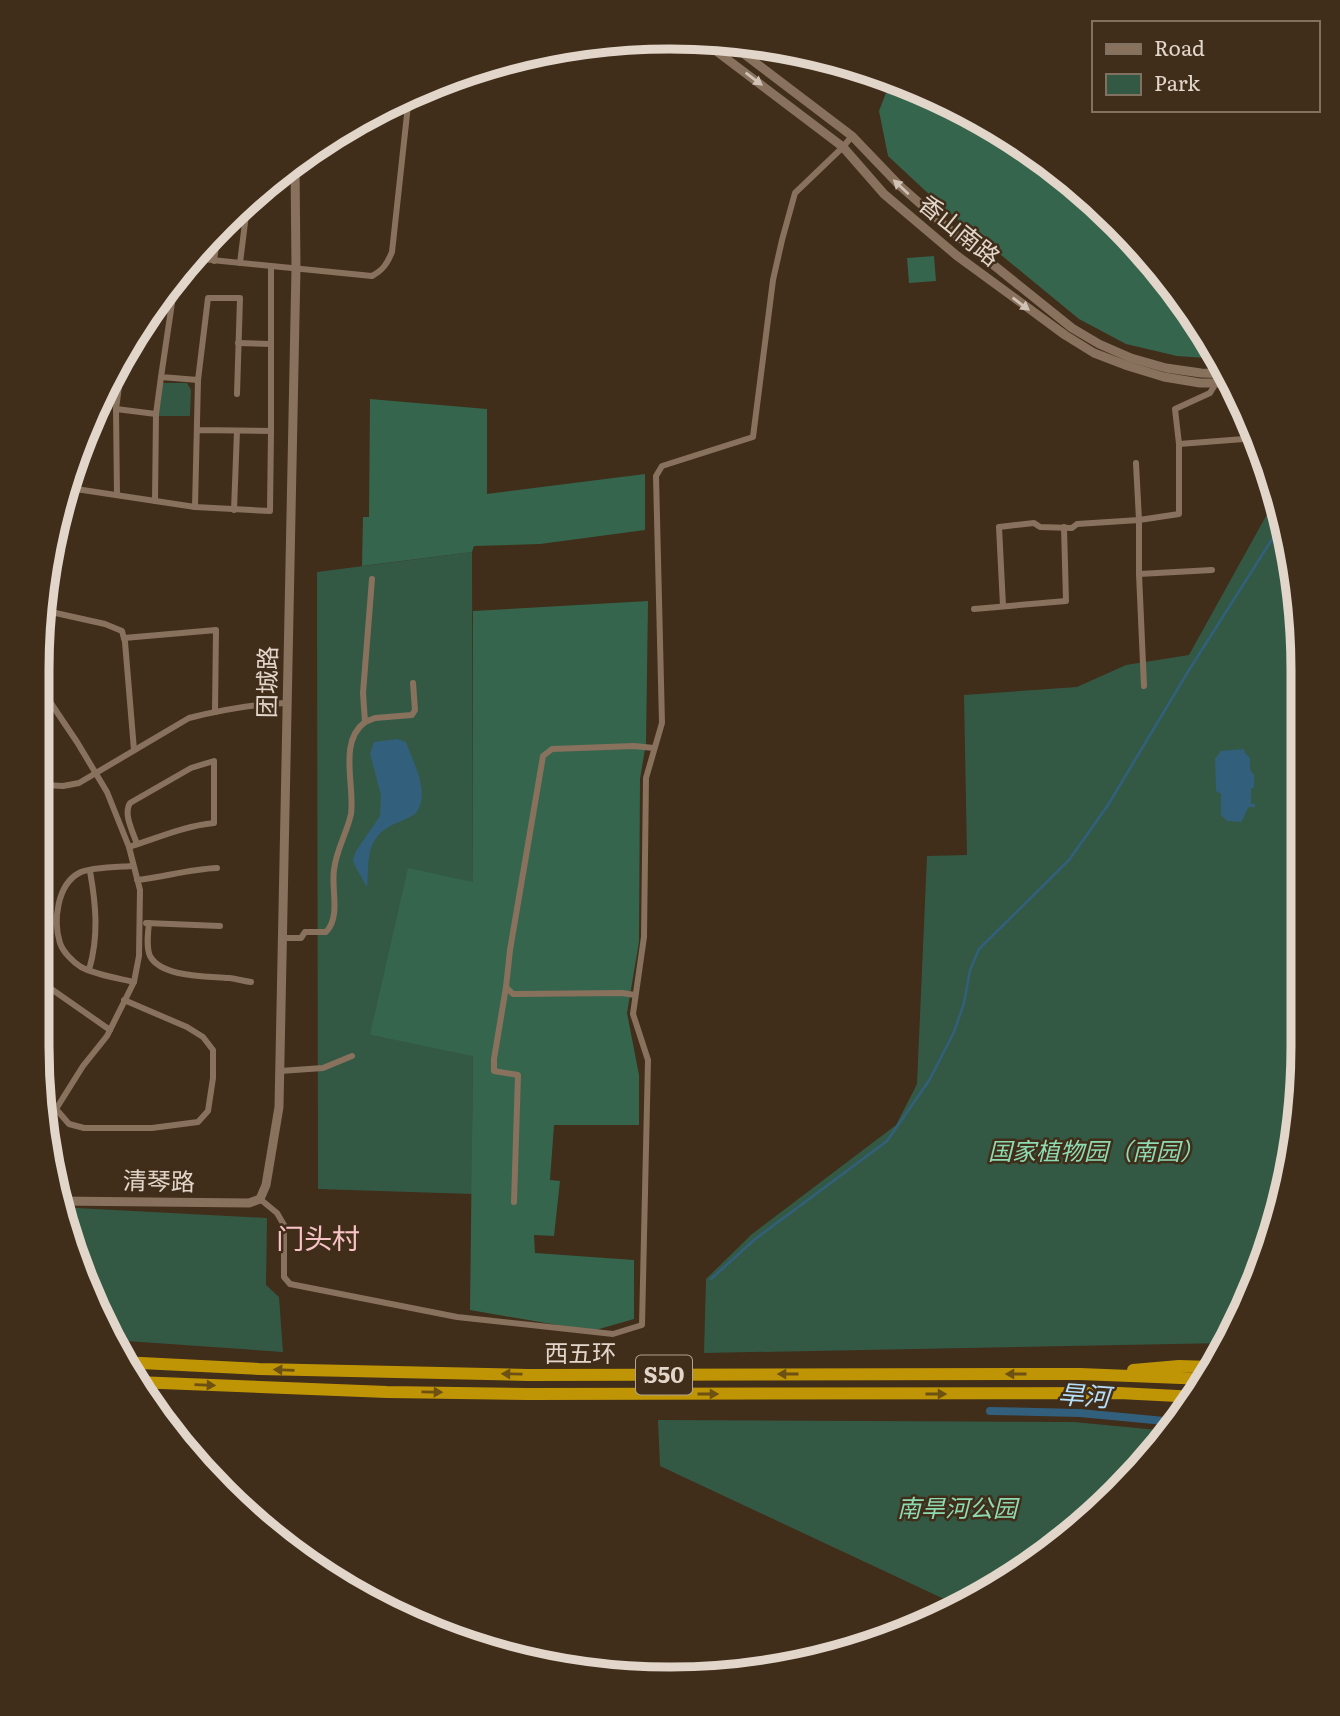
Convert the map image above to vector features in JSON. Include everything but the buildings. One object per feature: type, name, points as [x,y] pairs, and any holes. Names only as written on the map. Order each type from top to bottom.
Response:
[{"type":"highway","name":"西五环","points":[[136,1363],[259,1369],[527,1375],[1080,1374],[1194,1379]]},
{"type":"highway","points":[[1080,1374],[1202,1367]]},
{"type":"highway","name":"西五环","points":[[149,1383],[387,1392],[529,1394],[1119,1393],[1182,1397]]},
{"type":"highway","points":[[1119,1393],[1177,1404]]},
{"type":"street","name":"香山南路","points":[[715,50],[842,147],[884,194],[967,264],[1065,335],[1094,353],[1128,366],[1164,377],[1200,383],[1220,383]]},
{"type":"street","name":"香山南路","points":[[742,53],[852,136],[909,194],[950,230],[1072,328],[1099,344],[1142,361],[1166,368],[1215,374]]},
{"type":"street","points":[[204,260],[372,276],[380,272],[392,252],[408,107]]},
{"type":"street","points":[[260,1199],[277,1213],[284,1224],[284,1277],[290,1284],[457,1317],[613,1334],[642,1325],[648,1060],[633,1014],[645,937],[646,778],[662,723],[656,476],[662,466],[753,437],[774,281],[795,193],[852,136]]},
{"type":"street","name":"团城路","points":[[260,1199],[266,1185],[279,1107],[296,268],[295,175]]},
{"type":"street","points":[[240,263],[246,217]]},
{"type":"street","points":[[214,261],[216,247]]},
{"type":"street","points":[[76,489],[195,507],[270,511],[271,266]]},
{"type":"street","points":[[155,501],[156,414],[173,298]]},
{"type":"street","points":[[195,507],[198,380],[208,298],[240,298],[237,394]]},
{"type":"street","points":[[238,343],[271,344]]},
{"type":"street","points":[[161,377],[198,380]]},
{"type":"street","points":[[117,495],[116,409],[119,383]]},
{"type":"street","points":[[1003,606],[999,527],[1034,523],[1040,527],[1072,528],[1077,524],[1179,514],[1179,444],[1175,408],[1210,393],[1216,383]]},
{"type":"street","points":[[116,409],[156,414]]},
{"type":"street","points":[[197,430],[271,431]]},
{"type":"street","points":[[234,510],[237,431]]},
{"type":"street","points":[[1179,444],[1247,439]]},
{"type":"street","points":[[1136,463],[1144,686]]},
{"type":"street","points":[[975,610],[1066,601],[1064,527]]},
{"type":"street","points":[[1139,574],[1212,570]]},
{"type":"street","points":[[365,722],[363,693],[372,579]]},
{"type":"street","points":[[52,612],[105,624],[122,631],[134,750]]},
{"type":"street","points":[[124,638],[216,630],[215,712]]},
{"type":"street","points":[[282,939],[301,938],[305,932],[326,932],[332,926],[333,872],[351,812],[352,741],[359,727],[365,722],[375,718],[412,715],[415,710],[413,683]]},
{"type":"street","points":[[49,700],[107,792],[129,847],[140,890],[139,956],[134,982],[107,1036],[52,1111]]},
{"type":"street","points":[[49,785],[79,783],[189,718],[265,704],[286,704]]},
{"type":"street","points":[[514,1202],[518,1075],[494,1071],[494,1059],[543,756],[552,749],[634,746],[654,748]]},
{"type":"street","points":[[129,847],[183,828],[214,823],[214,761],[191,768],[131,803],[127,814],[137,844]]},
{"type":"street","points":[[133,866],[79,873],[66,885],[57,917],[60,945],[67,956],[89,970],[134,982]]},
{"type":"street","points":[[137,880],[195,869],[217,868]]},
{"type":"street","points":[[89,970],[96,934],[96,909],[90,871]]},
{"type":"street","points":[[140,922],[220,926]]},
{"type":"street","points":[[149,923],[150,956],[157,964],[172,972],[251,982]]},
{"type":"street","points":[[49,987],[110,1030]]},
{"type":"street","points":[[506,987],[513,994],[635,995]]},
{"type":"street","points":[[56,1109],[69,1124],[84,1128],[152,1128],[198,1122],[208,1111],[213,1078],[213,1050],[203,1037],[187,1027],[124,1000]]},
{"type":"street","points":[[280,1071],[323,1068],[352,1056]]},
{"type":"street","name":"清琴路","points":[[68,1200],[249,1203],[260,1199]]},
{"type":"green space","points":[[888,89],[908,96],[980,132],[1048,177],[1109,231],[1137,261],[1163,292],[1207,358],[1177,356],[1126,344],[1079,319],[945,209],[888,156],[879,111]]},
{"type":"green space","points":[[934,256],[936,281],[909,283],[907,258]]},
{"type":"green space","points":[[160,383],[187,383],[191,390],[190,416],[158,416]]},
{"type":"green space","points":[[370,399],[487,409],[487,494],[645,474],[645,530],[540,544],[474,546],[472,552],[362,566],[363,517],[369,517]]},
{"type":"green space","name":"国家植物园（南园）","points":[[1270,509],[1286,589],[1290,629],[1289,1097],[1286,1127],[1270,1207],[1244,1284],[1215,1343],[704,1353],[706,1279],[752,1234],[896,1125],[917,1084],[927,856],[967,855],[964,695],[1077,687],[1126,665],[1189,655]]},
{"type":"green space","points":[[472,552],[473,882],[370,1035],[473,1055],[472,1194],[318,1189],[317,572]]},
{"type":"green space","points":[[648,601],[646,743],[640,779],[639,942],[627,1013],[639,1075],[639,1125],[554,1125],[550,1180],[560,1181],[554,1236],[534,1235],[535,1253],[634,1260],[634,1319],[592,1331],[470,1310],[473,1056],[370,1035],[408,868],[473,882],[473,611]]},
{"type":"green space","points":[[70,1208],[267,1218],[266,1285],[279,1297],[283,1352],[124,1341],[96,1284]]},
{"type":"green space","name":"南旱河公园","points":[[658,1420],[1074,1422],[1158,1430],[1109,1485],[1048,1539],[980,1584],[949,1601],[660,1466]]},
{"type":"water","points":[[397,739],[406,742],[416,768],[422,796],[416,813],[387,828],[375,840],[370,854],[367,887],[353,859],[380,816],[381,795],[370,754],[374,742]]},
{"type":"water","points":[[1244,749],[1250,758],[1250,770],[1254,775],[1251,804],[1255,804],[1255,807],[1249,807],[1241,822],[1227,821],[1221,815],[1221,794],[1216,791],[1215,759],[1221,751]]},
{"type":"waterway","points":[[711,1279],[754,1240],[887,1141],[930,1079],[954,1032],[964,1003],[970,970],[979,949],[1069,860],[1108,805],[1275,533]]},
{"type":"waterway","name":"旱河","points":[[990,1411],[1080,1413],[1165,1421]]},
{"type":"district","name":"门头村","points":[[318,1239]]}]
